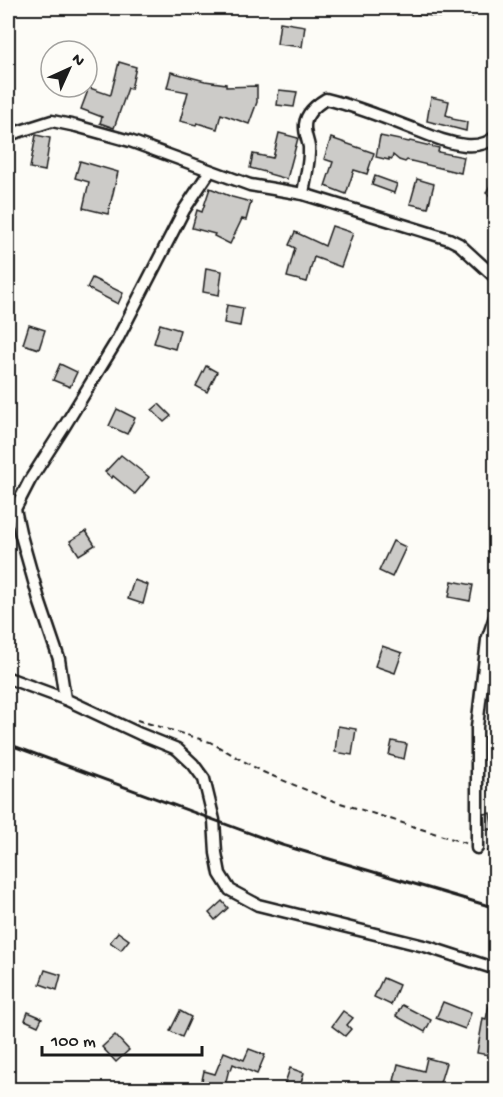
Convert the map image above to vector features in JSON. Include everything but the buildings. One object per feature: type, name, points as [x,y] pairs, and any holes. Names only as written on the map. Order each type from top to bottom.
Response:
[{"type":"street","points":[[303,194],[309,146],[304,127],[315,106],[326,99],[350,104],[445,141],[467,145],[481,144],[493,140],[495,136]]},
{"type":"street","points":[[8,135],[52,121],[130,141],[250,185],[303,194],[449,239],[459,244],[495,278]]},
{"type":"street","points":[[65,699],[59,659],[37,593],[15,509],[30,480],[116,342],[184,210],[210,171]]},
{"type":"street","points":[[477,848],[477,727],[487,640],[495,614]]},
{"type":"street","points":[[8,678],[65,699],[177,749],[193,764],[204,779],[214,820],[220,874],[230,890],[258,905],[428,947],[495,969]]},
{"type":"path","points":[[137,720],[210,742],[263,772],[328,799],[477,848]]},
{"type":"railway","points":[[8,744],[282,845],[496,908]]}]
